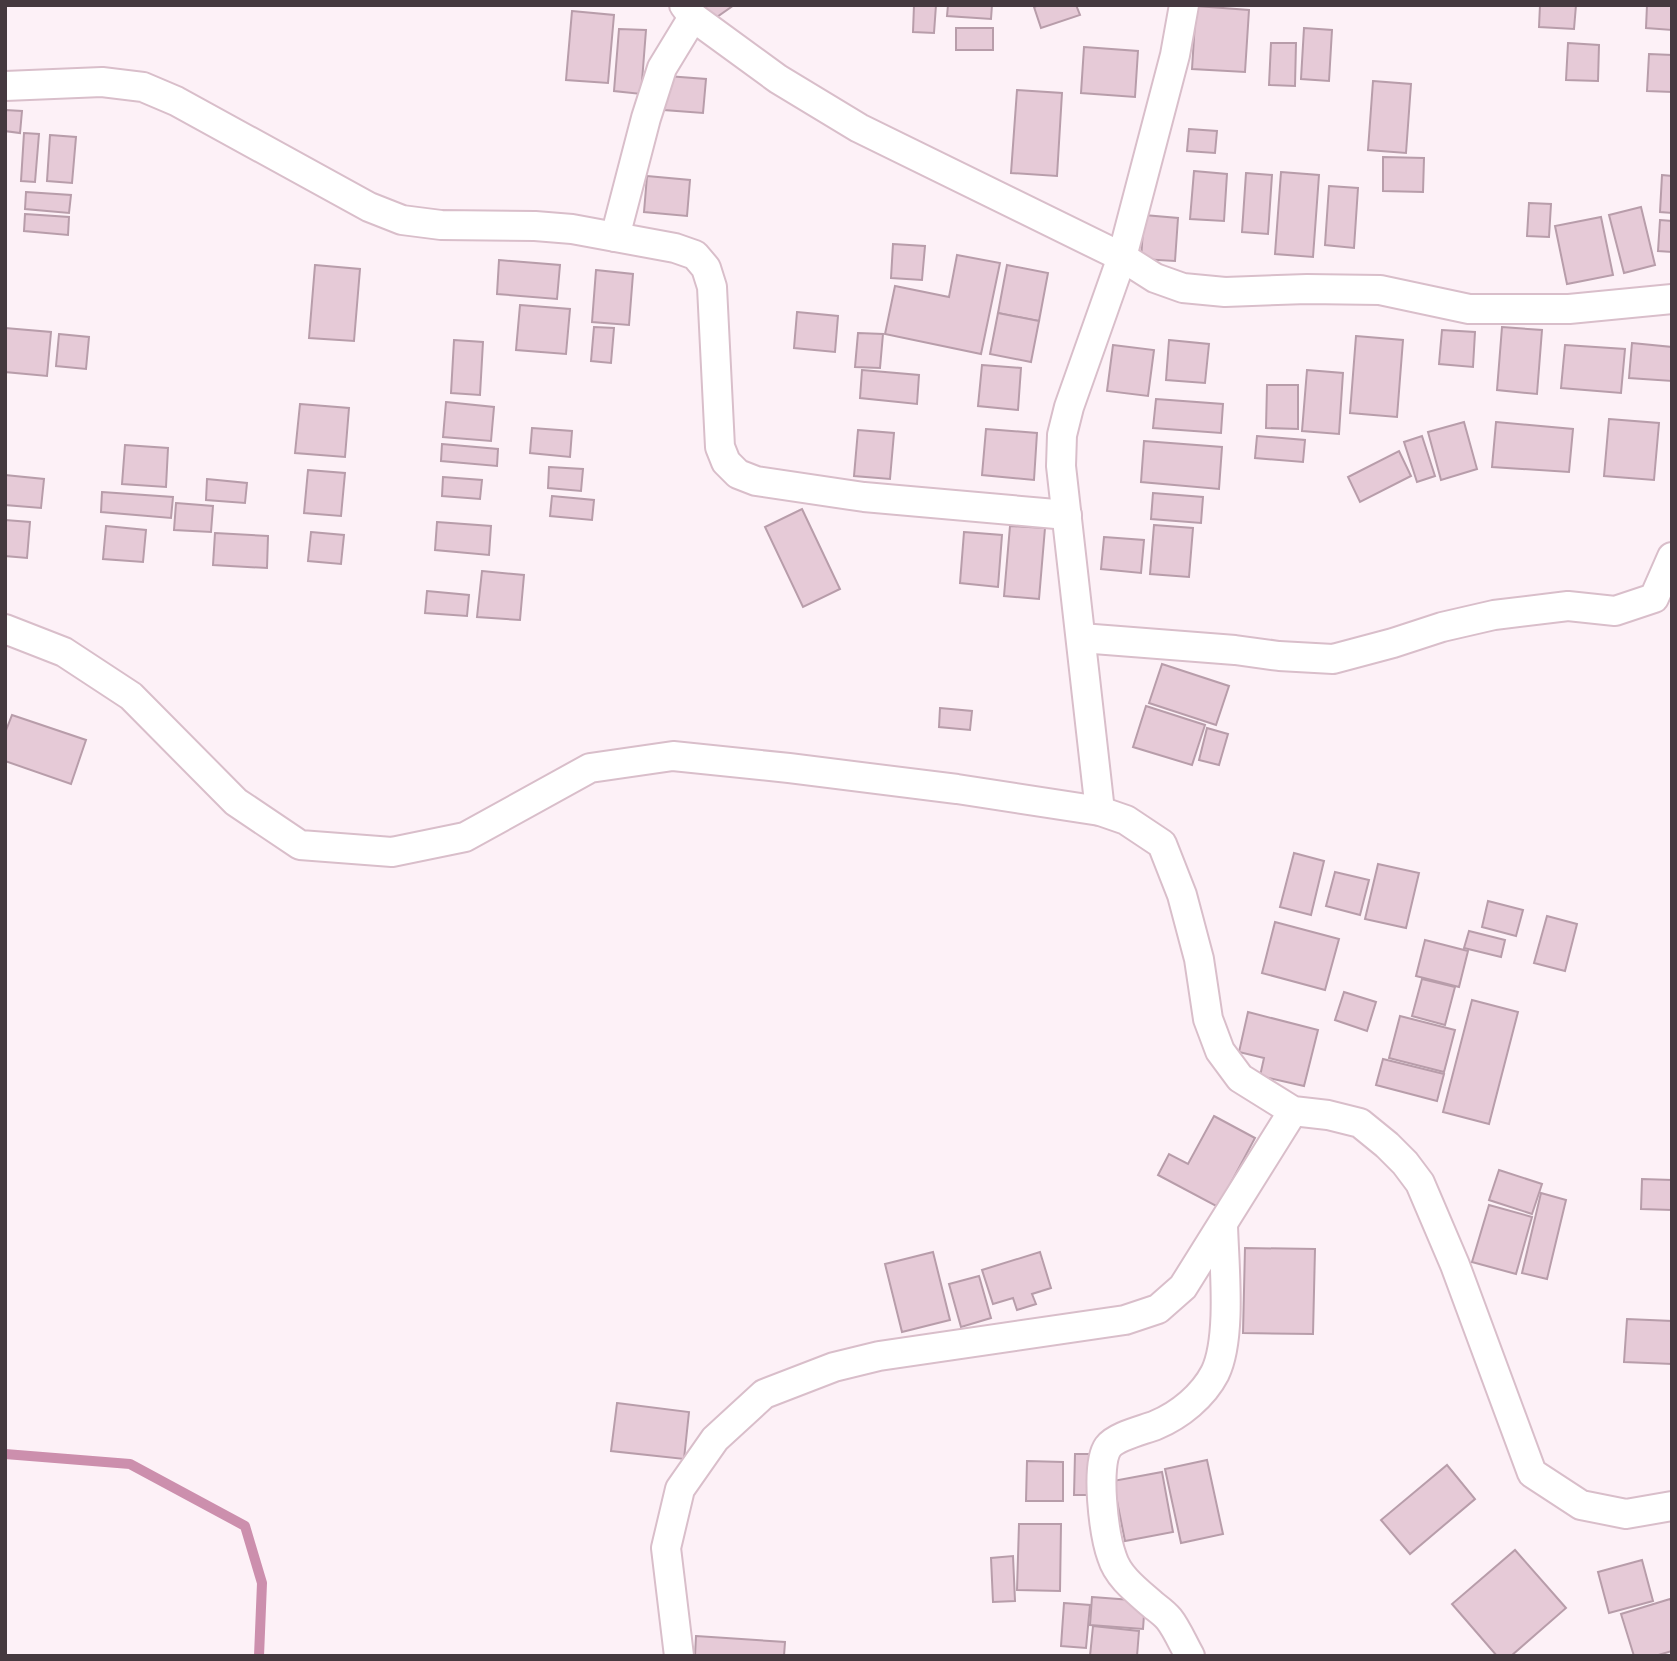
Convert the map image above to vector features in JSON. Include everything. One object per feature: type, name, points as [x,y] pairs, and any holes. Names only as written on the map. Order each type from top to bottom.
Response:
[{"type":"street","points":[[1100,811],[1061,466],[1062,435],[1069,407],[1122,257],[1175,55],[1184,5]]},
{"type":"street","points":[[615,236],[662,68],[689,11],[778,79],[859,128],[1122,257],[1155,278],[1183,288],[1214,291],[1380,290],[1469,309],[1569,309],[1672,299]]},
{"type":"street","points":[[5,86],[102,82],[143,88],[176,101],[369,207],[402,220],[441,225],[572,229],[695,255],[706,268],[712,287],[720,447],[726,462],[738,474],[756,481],[864,498],[1068,515]]},
{"type":"street","points":[[1081,638],[1333,659],[1494,615],[1568,606],[1615,611],[1654,598],[1672,557]]},
{"type":"street","points":[[5,629],[64,652],[131,696],[236,802],[300,845],[392,852],[465,837],[590,768],[673,756],[957,789],[1100,811],[1126,820],[1162,844],[1182,894],[1199,959],[1209,1020],[1220,1051],[1240,1078],[1293,1111],[1328,1115],[1360,1123],[1387,1145],[1420,1183],[1455,1265],[1532,1473],[1581,1506],[1626,1514],[1672,1506]]},
{"type":"street","points":[[679,1656],[666,1548],[680,1489],[715,1439],[764,1394],[834,1367],[879,1356],[1125,1320],[1158,1309],[1183,1287],[1293,1111]]},
{"type":"street","points":[[1190,1656],[1168,1618],[1121,1574],[1112,1558],[1101,1497],[1103,1464],[1108,1446],[1124,1436],[1158,1424],[1184,1409],[1201,1393],[1215,1373],[1223,1350],[1226,1310],[1223,1225]]},
{"type":"building","points":[[704,5],[734,5],[714,19]]},
{"type":"building","points":[[914,5],[936,5],[934,33],[913,32]]},
{"type":"building","points":[[948,5],[992,5],[991,19],[947,16]]},
{"type":"building","points":[[1076,5],[1080,15],[1041,28],[1034,7]]},
{"type":"building","points":[[1540,5],[1576,5],[1574,29],[1539,27]]},
{"type":"building","points":[[1647,5],[1672,5],[1672,30],[1646,28]]},
{"type":"building","points":[[1196,6],[1249,10],[1245,72],[1192,69]]},
{"type":"building","points":[[572,11],[614,15],[608,83],[566,80]]},
{"type":"building","points":[[956,28],[993,28],[993,50],[956,50]]},
{"type":"building","points":[[1304,28],[1332,30],[1329,81],[1301,79]]},
{"type":"building","points":[[619,29],[646,30],[641,94],[614,91]]},
{"type":"building","points":[[1271,43],[1296,43],[1295,86],[1269,85]]},
{"type":"building","points":[[1568,43],[1599,45],[1598,81],[1566,80]]},
{"type":"building","points":[[1084,47],[1138,51],[1135,97],[1081,93]]},
{"type":"building","points":[[1649,54],[1672,55],[1672,92],[1647,91]]},
{"type":"building","points":[[667,76],[706,79],[703,113],[664,110]]},
{"type":"building","points":[[1373,81],[1411,84],[1406,153],[1368,150]]},
{"type":"building","points":[[1017,90],[1062,93],[1057,176],[1011,173]]},
{"type":"building","points":[[5,110],[22,111],[20,133],[5,131]]},
{"type":"building","points":[[1189,129],[1217,131],[1215,153],[1187,151]]},
{"type":"building","points":[[24,133],[39,134],[35,182],[21,181]]},
{"type":"building","points":[[50,135],[76,137],[72,183],[47,181]]},
{"type":"building","points":[[1383,157],[1424,158],[1423,192],[1383,191]]},
{"type":"building","points":[[1194,171],[1227,174],[1224,221],[1190,219]]},
{"type":"building","points":[[1281,172],[1319,175],[1313,257],[1275,254]]},
{"type":"building","points":[[1246,173],[1272,175],[1268,234],[1242,232]]},
{"type":"building","points":[[1662,175],[1672,176],[1672,213],[1660,212]]},
{"type":"building","points":[[647,176],[690,180],[687,216],[644,212]]},
{"type":"building","points":[[1329,186],[1358,188],[1354,248],[1325,245]]},
{"type":"building","points":[[26,192],[71,195],[69,213],[25,209]]},
{"type":"building","points":[[1529,203],[1551,204],[1549,237],[1527,236]]},
{"type":"building","points":[[1641,207],[1655,265],[1624,273],[1609,215]]},
{"type":"building","points":[[25,214],[69,217],[68,235],[24,231]]},
{"type":"building","points":[[1144,215],[1178,218],[1175,261],[1141,259]]},
{"type":"building","points":[[1601,217],[1613,275],[1567,284],[1555,226]]},
{"type":"building","points":[[1660,220],[1672,221],[1672,252],[1658,251]]},
{"type":"building","points":[[893,244],[925,246],[922,280],[891,278]]},
{"type":"building","points":[[957,255],[1000,263],[981,354],[885,334],[895,286],[949,297]]},
{"type":"building","points":[[499,260],[560,265],[557,299],[497,294]]},
{"type":"building","points":[[315,265],[360,269],[354,341],[309,338]]},
{"type":"building","points":[[1007,265],[1048,273],[1039,321],[998,313]]},
{"type":"building","points":[[596,270],[633,274],[629,325],[592,322]]},
{"type":"building","points":[[520,305],[570,309],[566,354],[516,350]]},
{"type":"building","points":[[797,312],[838,316],[835,352],[794,348]]},
{"type":"building","points":[[998,313],[1039,321],[1031,362],[990,354]]},
{"type":"building","points":[[594,327],[614,328],[611,363],[591,361]]},
{"type":"building","points":[[1502,327],[1542,330],[1537,394],[1497,390]]},
{"type":"building","points":[[5,328],[51,332],[47,376],[5,372]]},
{"type":"building","points":[[1442,330],[1475,332],[1473,367],[1439,364]]},
{"type":"building","points":[[858,333],[883,334],[880,368],[855,367]]},
{"type":"building","points":[[59,334],[89,337],[86,369],[56,366]]},
{"type":"building","points":[[1356,336],[1403,340],[1397,417],[1350,413]]},
{"type":"building","points":[[454,340],[483,342],[480,395],[451,393]]},
{"type":"building","points":[[1169,340],[1209,344],[1205,383],[1166,380]]},
{"type":"building","points":[[1632,343],[1672,347],[1672,381],[1629,378]]},
{"type":"building","points":[[1113,345],[1154,350],[1148,396],[1107,391]]},
{"type":"building","points":[[1565,345],[1625,349],[1621,393],[1561,388]]},
{"type":"building","points":[[982,365],[1021,368],[1018,410],[978,406]]},
{"type":"building","points":[[862,370],[919,375],[917,404],[860,398]]},
{"type":"building","points":[[1307,370],[1343,373],[1339,434],[1302,431]]},
{"type":"building","points":[[1267,385],[1298,385],[1298,429],[1266,428]]},
{"type":"building","points":[[1156,399],[1223,404],[1221,433],[1153,428]]},
{"type":"building","points":[[446,402],[494,407],[491,441],[443,437]]},
{"type":"building","points":[[300,404],[349,408],[345,457],[295,453]]},
{"type":"building","points":[[1609,419],[1659,423],[1654,480],[1604,476]]},
{"type":"building","points":[[1464,422],[1477,469],[1441,480],[1428,432]]},
{"type":"building","points":[[1496,422],[1573,429],[1569,472],[1492,467]]},
{"type":"building","points":[[532,428],[572,431],[570,457],[530,453]]},
{"type":"building","points":[[986,429],[1037,433],[1034,480],[982,475]]},
{"type":"building","points":[[858,430],[894,433],[890,479],[854,476]]},
{"type":"building","points":[[1257,436],[1305,440],[1303,462],[1255,458]]},
{"type":"building","points":[[1422,436],[1435,476],[1417,482],[1404,442]]},
{"type":"building","points":[[1144,441],[1222,447],[1219,489],[1141,482]]},
{"type":"building","points":[[442,444],[498,449],[497,466],[441,461]]},
{"type":"building","points":[[125,445],[168,448],[166,487],[122,484]]},
{"type":"building","points":[[1399,451],[1411,476],[1360,502],[1348,477]]},
{"type":"building","points":[[549,467],[583,469],[581,491],[548,488]]},
{"type":"building","points":[[308,470],[345,473],[341,516],[304,513]]},
{"type":"building","points":[[5,475],[44,479],[41,508],[5,505]]},
{"type":"building","points":[[443,477],[482,480],[480,499],[442,496]]},
{"type":"building","points":[[207,479],[247,483],[245,503],[206,500]]},
{"type":"building","points":[[102,492],[173,497],[171,518],[101,512]]},
{"type":"building","points":[[1153,493],[1203,497],[1201,523],[1151,519]]},
{"type":"building","points":[[552,496],[594,500],[592,520],[550,516]]},
{"type":"building","points":[[176,503],[213,506],[211,532],[174,530]]},
{"type":"building","points":[[802,509],[840,589],[803,607],[765,527]]},
{"type":"building","points":[[5,520],[30,522],[27,558],[5,556]]},
{"type":"building","points":[[437,522],[491,526],[489,555],[435,550]]},
{"type":"building","points":[[1154,525],[1193,528],[1189,577],[1150,574]]},
{"type":"building","points":[[106,526],[146,530],[143,562],[103,559]]},
{"type":"building","points":[[1010,526],[1045,528],[1039,599],[1004,596]]},
{"type":"building","points":[[311,532],[344,535],[341,564],[308,561]]},
{"type":"building","points":[[964,532],[1002,535],[998,587],[960,583]]},
{"type":"building","points":[[215,533],[268,536],[267,568],[213,565]]},
{"type":"building","points":[[1104,537],[1144,540],[1141,573],[1101,569]]},
{"type":"building","points":[[482,571],[524,575],[520,620],[477,617]]},
{"type":"building","points":[[427,591],[469,595],[467,616],[425,613]]},
{"type":"building","points":[[1162,664],[1229,686],[1216,725],[1149,703]]},
{"type":"building","points":[[1146,706],[1205,725],[1192,765],[1133,747]]},
{"type":"building","points":[[940,708],[972,711],[970,730],[939,727]]},
{"type":"building","points":[[12,715],[86,740],[71,784],[5,761],[5,733]]},
{"type":"building","points":[[1207,728],[1228,734],[1219,765],[1199,760]]},
{"type":"building","points":[[1294,853],[1324,861],[1311,915],[1280,907]]},
{"type":"building","points":[[1378,864],[1419,873],[1406,928],[1365,919]]},
{"type":"building","points":[[1335,872],[1369,880],[1360,915],[1326,906]]},
{"type":"building","points":[[1488,901],[1523,910],[1516,936],[1482,927]]},
{"type":"building","points":[[1547,916],[1577,924],[1565,971],[1534,963]]},
{"type":"building","points":[[1275,922],[1339,939],[1325,990],[1262,973]]},
{"type":"building","points":[[1469,931],[1505,940],[1501,957],[1464,948]]},
{"type":"building","points":[[1425,940],[1468,951],[1459,987],[1416,976]]},
{"type":"building","points":[[1422,979],[1455,987],[1445,1025],[1412,1016]]},
{"type":"building","points":[[1344,992],[1376,1002],[1367,1031],[1335,1020]]},
{"type":"building","points":[[1472,1000],[1518,1012],[1489,1124],[1443,1112]]},
{"type":"building","points":[[1248,1012],[1318,1030],[1304,1086],[1260,1076],[1264,1058],[1239,1052]]},
{"type":"building","points":[[1400,1016],[1455,1030],[1444,1072],[1389,1058]]},
{"type":"building","points":[[1383,1059],[1444,1074],[1437,1101],[1376,1085]]},
{"type":"building","points":[[1214,1116],[1255,1138],[1218,1207],[1158,1175],[1169,1154],[1188,1164]]},
{"type":"building","points":[[1499,1170],[1542,1184],[1532,1214],[1489,1200]]},
{"type":"building","points":[[1642,1179],[1672,1180],[1672,1210],[1641,1209]]},
{"type":"building","points":[[1541,1193],[1566,1200],[1547,1279],[1522,1273]]},
{"type":"building","points":[[1489,1205],[1532,1217],[1516,1274],[1472,1262]]},
{"type":"building","points":[[1245,1248],[1315,1249],[1313,1334],[1243,1333]]},
{"type":"building","points":[[933,1252],[950,1320],[902,1332],[885,1264]]},
{"type":"building","points":[[1040,1252],[1051,1288],[1032,1294],[1036,1304],[1017,1310],[1013,1298],[993,1304],[982,1270]]},
{"type":"building","points":[[979,1276],[991,1318],[961,1327],[949,1284]]},
{"type":"building","points":[[1627,1319],[1672,1321],[1672,1364],[1624,1362]]},
{"type":"building","points":[[617,1403],[689,1412],[684,1459],[611,1451]]},
{"type":"building","points":[[1075,1454],[1098,1454],[1097,1495],[1074,1495]]},
{"type":"building","points":[[1207,1460],[1223,1534],[1181,1543],[1165,1469]]},
{"type":"building","points":[[1027,1461],[1063,1462],[1063,1501],[1026,1501]]},
{"type":"building","points":[[1447,1465],[1475,1499],[1410,1554],[1381,1520]]},
{"type":"building","points":[[1162,1472],[1173,1532],[1125,1541],[1113,1481]]},
{"type":"building","points":[[1019,1524],[1061,1524],[1060,1591],[1017,1590]]},
{"type":"building","points":[[1515,1550],[1566,1608],[1511,1656],[1497,1656],[1452,1604]]},
{"type":"building","points":[[1013,1556],[1015,1601],[993,1602],[991,1558]]},
{"type":"building","points":[[1642,1560],[1653,1601],[1609,1613],[1598,1572]]},
{"type":"building","points":[[1092,1597],[1145,1601],[1143,1629],[1090,1625]]},
{"type":"building","points":[[1670,1599],[1672,1651],[1655,1656],[1634,1656],[1621,1614]]},
{"type":"building","points":[[1064,1603],[1090,1605],[1086,1648],[1061,1646]]},
{"type":"building","points":[[1093,1626],[1139,1631],[1137,1656],[1090,1656]]},
{"type":"building","points":[[696,1636],[785,1642],[784,1656],[695,1656]]},
{"type":"waterway","points":[[5,1454],[130,1464],[245,1526],[262,1583],[259,1656]]}]
